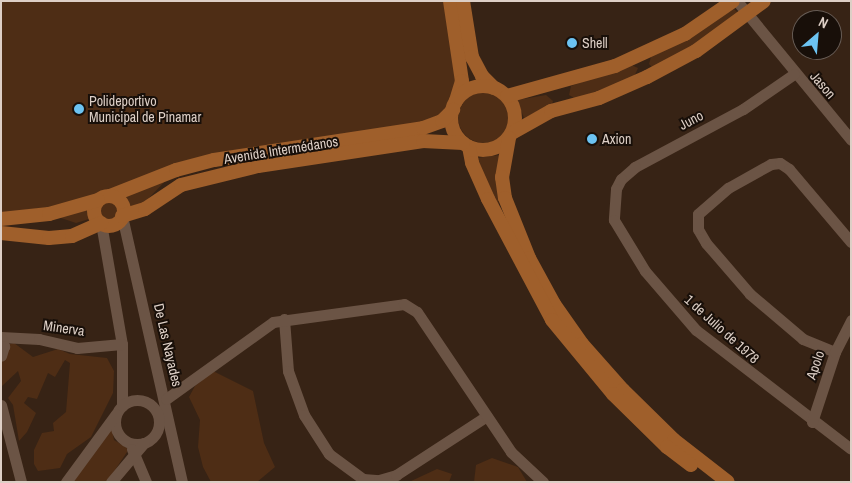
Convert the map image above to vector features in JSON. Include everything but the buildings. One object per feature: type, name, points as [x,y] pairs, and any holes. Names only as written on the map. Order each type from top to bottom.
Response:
[{"type":"main road","points":[[450,1],[462,82],[454,107],[453,128],[466,145],[488,199],[552,320],[613,394],[667,447],[713,482]]},
{"type":"main road","points":[[462,1],[472,57],[482,76],[494,88],[507,96],[515,114],[502,177],[505,198],[529,258],[554,304],[582,344],[623,390],[674,440],[728,482]]},
{"type":"main road","points":[[507,96],[555,85],[638,56],[685,34],[735,1]]},
{"type":"main road","points":[[1,233],[49,238],[72,236],[101,223],[115,224],[122,216],[145,208],[182,186],[258,166],[423,141],[466,145],[490,150],[510,136],[563,108],[599,98],[647,77],[696,50],[748,15],[764,1]]},
{"type":"main road","points":[[638,56],[647,77]]},
{"type":"main road","points":[[555,85],[563,108]]},
{"type":"main road","points":[[454,107],[468,91],[494,88]]},
{"type":"main road","name":"Avenida Intermédanos","points":[[1,219],[49,214],[104,198],[176,170],[214,160],[423,128],[442,121],[454,107]]},
{"type":"main road","points":[[101,223],[94,213],[104,198],[120,202],[122,216]]},
{"type":"street","name":"Jason","points":[[735,1],[851,140]]},
{"type":"street","name":"Juno","points":[[614,200],[621,179],[635,167],[743,109],[794,74]]},
{"type":"street","points":[[835,352],[804,339],[750,294],[706,243],[698,229],[698,214],[701,208],[728,188],[771,164],[780,163],[789,169],[851,242]]},
{"type":"street","name":"1 de Julio de 1978","points":[[614,200],[614,220],[624,239],[675,308],[728,357],[812,422],[851,449]]},
{"type":"street","name":"De Las Nayades","points":[[122,216],[166,399],[182,482]]},
{"type":"street","points":[[101,223],[122,344],[117,430],[129,442],[146,482]]},
{"type":"street","points":[[66,482],[119,409],[130,401],[166,399],[258,331],[284,319],[404,304],[416,312],[511,452],[543,482]]},
{"type":"street","points":[[284,319],[288,371],[304,415],[329,454],[362,479],[379,480],[396,475],[487,416]]},
{"type":"street","name":"Apolo","points":[[812,422],[835,352],[851,320]]},
{"type":"street","points":[[1,338],[4,346],[1,356]]},
{"type":"street","name":"Minerva","points":[[1,338],[39,339],[77,348],[122,344]]},
{"type":"street","points":[[111,482],[134,453],[158,432],[166,399]]},
{"type":"street","points":[[141,400],[152,405],[160,421]]},
{"type":"street","points":[[1,405],[21,482]]},
{"type":"street","points":[[129,442],[144,443]]},
{"type":"shaded area","points":[[1,1],[450,1],[462,81],[442,121],[176,170],[144,203],[112,225],[89,219],[76,223],[49,214],[1,219]]},
{"type":"shaded area","points":[[734,9],[738,13],[698,45],[652,67],[649,64],[651,57]]},
{"type":"shaded area","points":[[629,64],[638,68],[634,77],[576,99],[569,95],[571,86]]},
{"type":"shaded area","points":[[479,91],[489,91],[503,98],[510,112],[510,122],[503,136],[489,143],[479,143],[469,139],[462,132],[458,122],[458,112],[462,102],[469,95]]},
{"type":"shaded area","points":[[546,95],[553,101],[552,104],[524,118],[517,100]]},
{"type":"shaded area","points":[[500,155],[496,179],[500,215],[476,158]]},
{"type":"shaded area","points":[[14,343],[33,357],[58,349],[70,354],[107,358],[114,371],[113,393],[91,437],[67,454],[60,468],[38,471],[34,464],[34,450],[42,433],[54,431],[53,423],[66,412],[70,363],[65,360],[55,377],[48,373],[37,399],[28,397],[24,403],[36,413],[27,432],[19,441],[13,405],[8,398],[21,381],[18,371],[1,387],[1,346]]},
{"type":"shaded area","points":[[213,371],[253,391],[264,443],[275,467],[257,482],[211,482],[203,467],[198,447],[200,420],[189,397],[195,386]]},
{"type":"shaded area","points":[[111,425],[114,440],[129,449],[107,482],[69,482]]},
{"type":"shaded area","points":[[492,458],[518,467],[527,482],[474,482],[476,465]]},
{"type":"shaded area","points":[[437,469],[452,474],[449,482],[409,482]]},
{"type":"place","name":"Shell","points":[[572,43]]},
{"type":"place","name":"Polideportivo Municipal de Pinamar","points":[[79,109]]},
{"type":"place","name":"Axion","points":[[592,139]]}]
